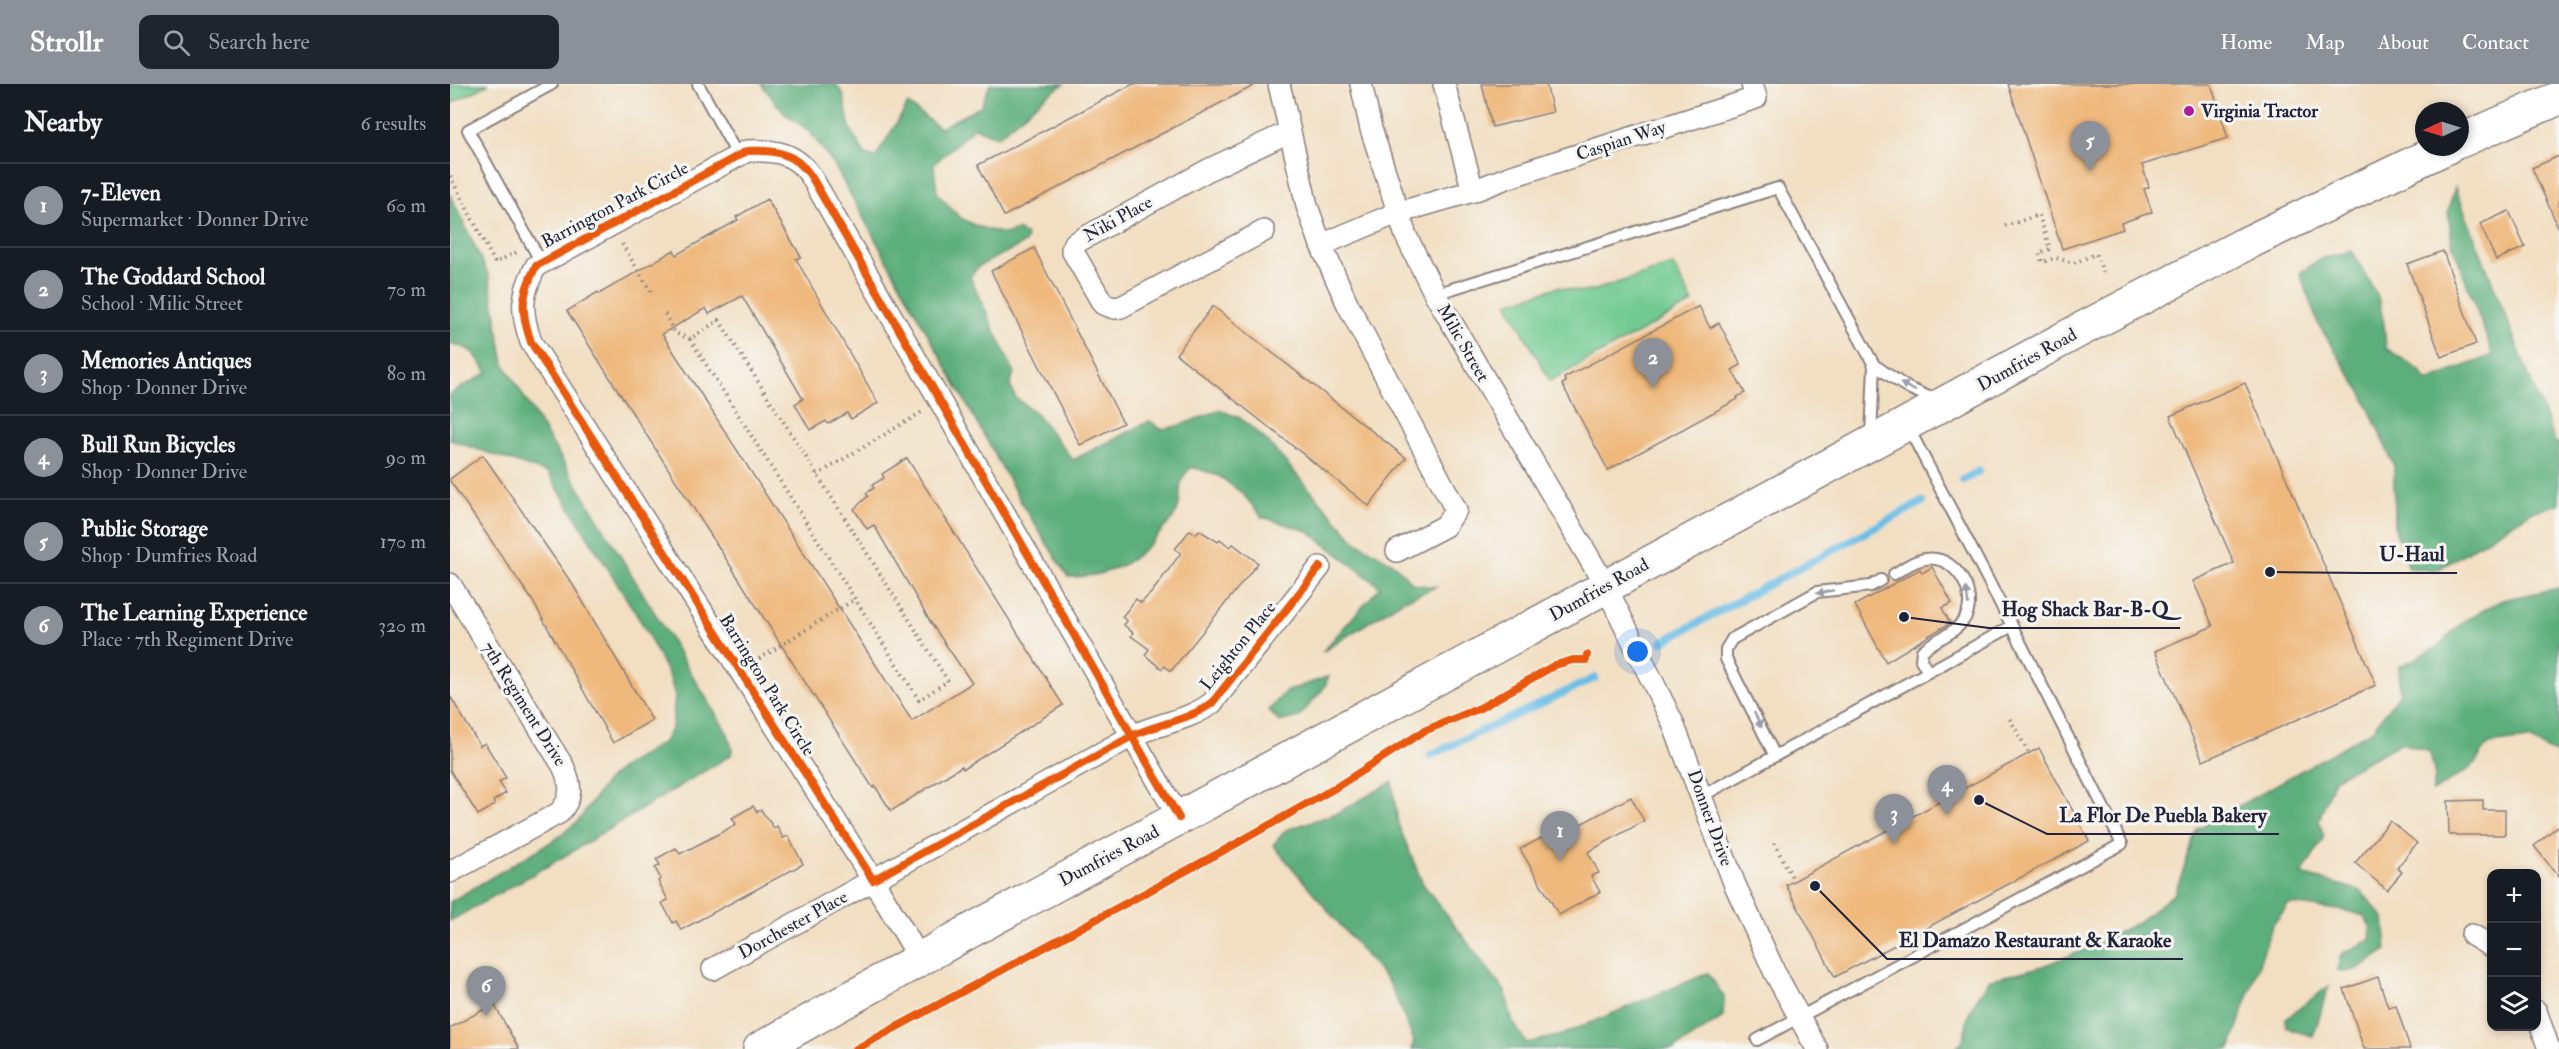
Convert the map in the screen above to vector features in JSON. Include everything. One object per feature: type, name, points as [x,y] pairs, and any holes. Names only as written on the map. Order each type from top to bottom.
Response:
[{"type":"main road","points":[[2469,137],[2559,98]]},
{"type":"main road","name":"Dumfries Road","points":[[760,1049],[920,959],[1556,614],[1605,585],[2243,245],[2427,156]]},
{"type":"street","points":[[1279,84],[1307,206],[1321,245],[1348,305],[1456,510],[1445,526],[1397,551]]},
{"type":"street","name":"Milic Street","points":[[1361,84],[1371,129],[1397,213],[1435,294],[1605,585]]},
{"type":"street","points":[[1444,84],[1473,191]]},
{"type":"street","name":"Caspian Way","points":[[1397,213],[1473,191],[1509,177],[1756,98],[1752,84]]},
{"type":"street","name":"Niki Place","points":[[1264,231],[1121,307],[1113,308],[1103,304],[1072,250],[1075,243],[1189,180],[1289,132]]},
{"type":"street","name":"Barrington Park Circle","points":[[920,959],[873,880],[531,342],[522,304],[527,284],[536,266],[536,254],[610,225],[747,151],[766,150],[787,155],[801,163],[1179,818]]},
{"type":"street","points":[[1321,245],[1397,213]]},
{"type":"street","name":"Leighton Place","points":[[1132,736],[1151,727],[1186,718],[1212,703],[1320,567]]},
{"type":"street","name":"7th Regiment Drive","points":[[450,584],[563,766],[571,792],[568,803],[559,813],[450,872]]},
{"type":"street","name":"Donner Drive","points":[[1605,585],[1672,721],[1744,907],[1774,974],[1818,1049]]},
{"type":"street","points":[[873,880],[1132,736]]},
{"type":"street","name":"Dorchester Place","points":[[713,969],[873,880]]},
{"type":"street","points":[[2472,935],[2487,943]]},
{"type":"street","points":[[2541,1026],[2549,1049]]},
{"type":"lane","points":[[536,254],[468,130],[552,84]]},
{"type":"lane","points":[[698,84],[738,156]]},
{"type":"lane","points":[[1435,294],[1778,188],[1874,365],[1908,388],[1946,404]]},
{"type":"lane","points":[[1870,444],[1874,410],[1874,365]]},
{"type":"lane","points":[[1757,1040],[2122,844],[2012,626],[1906,424]]},
{"type":"lane","points":[[1894,574],[1921,559],[1936,559],[1951,564],[1964,581],[1970,602],[1964,620],[1922,651],[1921,660],[1928,672]]},
{"type":"lane","points":[[1775,756],[1726,659],[1726,648],[1732,639],[1817,592],[1871,586],[1881,580]]},
{"type":"lane","points":[[1702,796],[2012,626]]},
{"type":"path","points":[[450,177],[495,263],[536,254]]},
{"type":"path","points":[[2005,226],[2038,215],[2050,249],[2039,253],[2042,262],[2056,258],[2074,263],[2096,254],[2103,272]]},
{"type":"path","points":[[610,225],[653,295]]},
{"type":"path","points":[[665,314],[675,333],[690,339],[919,700],[948,681],[719,320],[690,339]]},
{"type":"path","points":[[817,475],[940,402]]},
{"type":"path","points":[[740,671],[855,598]]},
{"type":"path","points":[[2010,719],[2028,752]]},
{"type":"path","points":[[1774,843],[1793,879]]},
{"type":"green space","points":[[450,84],[489,84],[452,103]]},
{"type":"green space","points":[[761,84],[836,84],[843,94],[850,128],[865,155],[876,157],[908,104],[940,128],[981,106],[990,84],[1064,84],[997,137],[975,127],[934,164],[937,193],[959,217],[976,226],[1004,234],[1018,230],[1027,236],[1025,243],[979,266],[970,277],[1014,372],[1010,386],[1016,398],[1037,414],[1073,460],[1150,421],[1161,429],[1178,426],[1220,410],[1240,418],[1267,441],[1355,541],[1394,564],[1413,584],[1436,587],[1402,601],[1322,652],[1380,587],[1308,531],[1262,517],[1243,494],[1219,476],[1192,467],[1181,482],[1176,514],[1143,550],[1122,565],[1110,570],[1098,574],[1068,577],[1021,502],[834,165],[810,132],[784,113]]},
{"type":"green space","points":[[2455,187],[2555,442],[2559,444],[2559,504],[2531,512],[2436,571],[2409,568],[2394,526],[2394,466],[2363,395],[2318,324],[2300,273],[2320,259],[2352,251],[2378,297],[2386,348],[2419,370],[2427,381],[2493,355],[2452,243],[2448,211]]},
{"type":"green space","points":[[450,194],[489,276],[504,364],[728,734],[732,749],[731,755],[558,860],[450,921],[450,902],[556,839],[578,821],[606,782],[621,768],[664,742],[672,727],[675,696],[670,678],[643,625],[548,473],[450,440],[450,394],[487,373],[468,349],[450,344]]},
{"type":"green space","points":[[1673,265],[1693,303],[1550,381],[1507,303],[1558,287],[1582,292],[1595,290]]},
{"type":"green space","points":[[2559,588],[2559,756],[2529,739],[2489,744],[2471,768],[2432,792],[2435,777],[2430,752],[2401,743],[2334,779],[2319,820],[2324,837],[2302,874],[2361,891],[2384,918],[2387,950],[2357,969],[2337,970],[2341,954],[2371,940],[2370,926],[2364,916],[2347,911],[2289,904],[2272,926],[2230,1049],[1955,1049],[1963,1040],[1970,1010],[1989,980],[2040,967],[2092,947],[2138,922],[2175,893],[2198,829],[2371,731],[2400,693],[2399,667],[2436,648],[2465,620],[2502,600]]},
{"type":"green space","points":[[1329,676],[1324,688],[1299,717],[1279,722],[1269,710],[1285,692]]},
{"type":"green space","points":[[1392,782],[1398,824],[1423,884],[1505,991],[1512,1020],[1526,1043],[1559,1036],[1708,973],[1724,997],[1723,1017],[1674,1049],[1411,1049],[1414,1041],[1390,984],[1273,845],[1286,830],[1337,813]]},
{"type":"green space","points":[[2329,986],[2313,1036],[2286,1026],[2285,1019]]},
{"type":"building","points":[[1133,84],[1257,84],[1004,216],[978,165]]},
{"type":"building","points":[[1482,84],[1546,84],[1553,112],[1492,127]]},
{"type":"building","points":[[2008,84],[2211,84],[2228,138],[2142,165],[2149,187],[2144,189],[2152,212],[2121,223],[2123,229],[2062,249]]},
{"type":"building","points":[[2559,156],[2559,229],[2532,168]]},
{"type":"building","points":[[767,199],[801,257],[796,259],[878,403],[851,419],[847,413],[828,424],[826,421],[810,430],[795,404],[803,399],[742,296],[709,314],[706,308],[662,334],[912,721],[972,683],[931,623],[874,525],[867,529],[854,509],[868,496],[866,493],[874,488],[872,485],[884,478],[882,474],[907,458],[1063,705],[963,769],[962,766],[891,811],[875,786],[873,788],[567,311],[674,250],[676,255],[738,220],[736,217]]},
{"type":"building","points":[[2509,211],[2525,247],[2496,260],[2480,224]]},
{"type":"building","points":[[1034,248],[1123,423],[1080,445],[991,271]]},
{"type":"building","points":[[2443,251],[2476,344],[2441,357],[2407,264]]},
{"type":"building","points":[[1213,306],[1406,458],[1369,506],[1176,354]]},
{"type":"building","points":[[1699,306],[1710,328],[1719,323],[1741,365],[1732,370],[1745,393],[1737,397],[1738,399],[1608,470],[1562,384],[1566,382],[1564,378]]},
{"type":"building","points":[[2245,383],[2376,685],[2203,761],[2155,651],[2213,626],[2193,581],[2234,563],[2170,416]]},
{"type":"building","points":[[483,455],[573,585],[652,720],[613,743],[532,600],[450,481]]},
{"type":"building","points":[[1190,530],[1196,534],[1199,530],[1218,542],[1220,539],[1230,547],[1233,544],[1258,563],[1171,671],[1164,666],[1162,669],[1145,655],[1149,649],[1131,636],[1133,633],[1124,625],[1127,621],[1122,617],[1136,599],[1141,603],[1152,592],[1181,553],[1175,549]]},
{"type":"building","points":[[1932,567],[1952,603],[1942,608],[1950,623],[1886,662],[1855,605],[1920,569],[1922,573]]},
{"type":"building","points":[[450,696],[480,746],[485,743],[506,778],[499,782],[506,793],[493,801],[495,805],[478,815],[450,770]]},
{"type":"building","points":[[2039,748],[2089,841],[1835,977],[1786,885]]},
{"type":"building","points":[[1631,797],[1644,821],[1588,852],[1599,873],[1591,876],[1600,892],[1559,915],[1520,849],[1559,829],[1566,832]]},
{"type":"building","points":[[2483,800],[2483,810],[2505,810],[2505,835],[2449,835],[2448,801]]},
{"type":"building","points":[[753,806],[757,812],[761,810],[774,828],[777,826],[783,838],[788,836],[803,864],[681,930],[676,921],[673,923],[662,903],[668,900],[658,881],[661,879],[655,868],[660,865],[656,859],[676,848],[680,854],[724,831],[736,824],[732,818]]},
{"type":"building","points":[[2390,821],[2417,843],[2397,868],[2402,872],[2387,890],[2355,863]]},
{"type":"building","points":[[2559,825],[2559,877],[2534,846]]},
{"type":"building","points":[[2378,977],[2388,1007],[2396,1005],[2410,1049],[2364,1049],[2344,989]]},
{"type":"building","points":[[494,1004],[519,1049],[450,1049],[450,1028]]},
{"type":"waterway","points":[[1963,480],[1979,471]]},
{"type":"waterway","points":[[1662,642],[1922,502]]},
{"type":"waterway","points":[[1431,755],[1595,678]]},
{"type":"cycle path","points":[[1179,818],[1132,736],[811,176],[805,168],[783,154],[747,151],[536,266],[527,286],[524,303],[525,321],[531,342],[873,880],[1132,736],[1193,714],[1212,703],[1320,567]]},
{"type":"cycle path","points":[[856,1049],[1232,846],[1335,788],[1424,731],[1480,708],[1555,665],[1573,660],[1586,660],[1587,655]]},
{"type":"place","name":"Virginia Tractor","points":[[2189,111]]},
{"type":"place","name":"Public Storage","points":[[2090,171]]},
{"type":"place","name":"The Goddard School","points":[[1653,388]]},
{"type":"place","name":"U-Haul","points":[[2270,572]]},
{"type":"place","name":"Hog Shack Bar-B-Q","points":[[1904,617]]},
{"type":"place","name":"La Flor De Puebla Bakery","points":[[1979,800]]},
{"type":"place","name":"Bull Run Bicycles","points":[[1947,815]]},
{"type":"place","name":"Memories Antiques","points":[[1894,844]]},
{"type":"place","name":"7-Eleven","points":[[1560,861]]},
{"type":"place","name":"El Damazo Restaurant & Karaoke","points":[[1815,886]]},
{"type":"place","name":"The Learning Experience","points":[[486,1016]]}]
